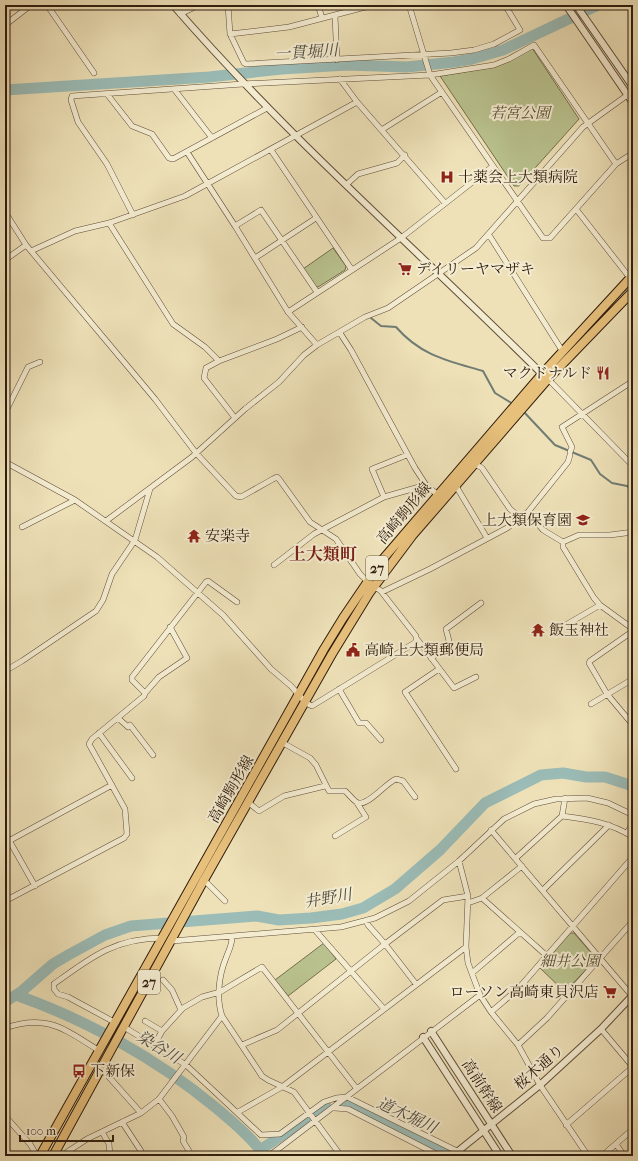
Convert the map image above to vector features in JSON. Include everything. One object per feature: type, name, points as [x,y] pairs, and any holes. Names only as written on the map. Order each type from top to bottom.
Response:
[{"type":"main road","name":"高崎駒形線","points":[[173,937],[190,907],[201,878],[343,618],[475,464],[545,377],[563,352],[632,277]]},
{"type":"main road","name":"高崎駒形線","points":[[164,936],[181,905],[201,878],[249,803],[306,703],[371,584],[383,559],[438,495],[545,377],[633,291]]},
{"type":"main road","name":"27","points":[[39,1156],[101,1050],[164,936]]},
{"type":"main road","name":"27","points":[[53,1156],[173,937]]},
{"type":"street","points":[[5,25],[31,5]]},
{"type":"street","points":[[47,5],[94,73]]},
{"type":"street","points":[[173,5],[242,83],[582,413],[633,466]]},
{"type":"street","points":[[180,14],[199,5]]},
{"type":"street","points":[[228,5],[230,34],[246,64],[424,55],[474,50],[494,44],[518,33],[520,30],[519,25],[505,5]]},
{"type":"street","points":[[318,5],[322,18]]},
{"type":"street","points":[[230,34],[289,27],[372,5]]},
{"type":"street","points":[[409,5],[430,75],[543,238],[547,239],[616,164],[633,153]]},
{"type":"street","points":[[566,5],[630,93],[633,103]]},
{"type":"street","points":[[577,6],[633,87]]},
{"type":"street","points":[[335,16],[336,60]]},
{"type":"street","points":[[133,215],[110,170],[78,122],[71,100],[72,96],[242,83],[430,75],[479,68],[494,64],[509,59],[534,45],[616,164]]},
{"type":"street","points":[[340,79],[357,102],[383,129],[445,203]]},
{"type":"street","points":[[174,89],[212,138]]},
{"type":"street","points":[[383,129],[442,92]]},
{"type":"street","points":[[106,521],[151,489],[196,453],[234,418],[279,382],[304,355],[317,345],[340,333],[365,317],[388,308],[476,248],[588,124],[630,93]]},
{"type":"street","points":[[107,94],[132,126],[152,134],[169,158],[173,159],[267,108]]},
{"type":"street","points":[[31,251],[75,231],[109,223],[185,196],[296,137],[357,102]]},
{"type":"street","points":[[271,150],[352,270]]},
{"type":"street","points":[[186,152],[235,226],[288,312],[317,345]]},
{"type":"street","points":[[346,185],[358,174],[397,163],[405,155]]},
{"type":"street","points":[[288,312],[401,238],[493,166]]},
{"type":"street","points":[[576,209],[632,277]]},
{"type":"street","points":[[235,226],[261,210],[317,292]]},
{"type":"street","points":[[5,212],[26,245],[155,399],[196,453],[238,498],[277,477],[284,484],[310,522],[336,539],[360,574],[382,592],[454,688],[476,677]]},
{"type":"street","points":[[254,258],[316,218]]},
{"type":"street","points":[[109,223],[123,248],[173,324],[205,347],[219,361]]},
{"type":"street","points":[[489,235],[563,352]]},
{"type":"street","points":[[5,260],[26,245]]},
{"type":"street","points":[[234,418],[204,375],[206,368],[219,361],[277,339],[302,327]]},
{"type":"street","points":[[340,333],[352,350],[407,455],[426,485],[438,495]]},
{"type":"street","points":[[5,413],[28,367],[40,362]]},
{"type":"street","points":[[382,592],[430,570],[521,518],[528,512],[568,462],[572,447],[562,427],[633,381]]},
{"type":"street","points":[[384,497],[372,469],[407,455]]},
{"type":"street","points":[[5,462],[75,500],[135,540],[197,591],[223,615],[271,669],[300,695],[306,703],[312,706],[411,646],[417,639]]},
{"type":"street","points":[[475,464],[482,468],[510,509],[521,518]]},
{"type":"street","points":[[274,565],[314,534],[348,514],[384,497],[426,485]]},
{"type":"street","points":[[456,486],[487,538]]},
{"type":"street","points":[[5,671],[96,611],[103,600],[112,574],[135,540],[151,489]]},
{"type":"street","points":[[22,527],[75,500]]},
{"type":"street","points":[[528,512],[543,530],[563,542]]},
{"type":"street","points":[[563,542],[579,535],[610,535],[633,532]]},
{"type":"street","points":[[563,542],[563,547],[580,577],[600,605],[633,630],[589,663],[607,694],[633,725]]},
{"type":"street","points":[[145,694],[132,680],[132,677],[197,591],[208,581],[237,602]]},
{"type":"street","points":[[431,658],[450,645],[446,629],[481,603]]},
{"type":"street","points":[[552,633],[600,605]]},
{"type":"street","points":[[5,901],[124,838],[127,834],[124,808],[89,744],[92,739],[145,694],[160,677],[187,658],[170,627]]},
{"type":"street","points":[[439,669],[405,692],[456,770]]},
{"type":"street","points":[[591,704],[633,679]]},
{"type":"street","points":[[339,689],[359,723],[366,723],[381,740]]},
{"type":"street","points":[[118,718],[128,727],[130,725],[152,755]]},
{"type":"street","points":[[99,733],[132,778]]},
{"type":"street","points":[[283,743],[310,758],[316,765],[325,786],[329,791],[345,791],[358,803],[366,817],[336,836]]},
{"type":"street","points":[[358,803],[360,804],[372,798],[389,782],[396,779],[403,781],[415,797]]},
{"type":"street","points":[[7,842],[112,784]]},
{"type":"street","points":[[249,803],[259,811],[284,796],[325,786]]},
{"type":"street","points":[[173,937],[232,937],[245,934],[342,928],[366,920],[409,901],[459,861],[491,830],[504,820],[523,808],[546,801],[566,798],[587,798],[608,804],[633,815]]},
{"type":"street","points":[[516,858],[562,816],[566,798]]},
{"type":"street","points":[[562,816],[594,820],[609,825],[633,837]]},
{"type":"street","points":[[626,833],[633,823]]},
{"type":"street","points":[[543,890],[609,825]]},
{"type":"street","points":[[491,830],[633,996]]},
{"type":"street","points":[[5,833],[7,842],[34,886]]},
{"type":"street","points":[[491,1012],[518,989],[633,857]]},
{"type":"street","points":[[459,861],[468,896],[466,947],[468,963],[480,995],[491,1012],[518,1045],[540,1084],[588,1156]]},
{"type":"street","points":[[468,903],[482,898],[522,866]]},
{"type":"street","points":[[201,878],[225,901]]},
{"type":"street","points":[[242,1045],[277,1030],[442,900],[468,896]]},
{"type":"street","points":[[482,898],[547,956]]},
{"type":"street","points":[[366,920],[416,984]]},
{"type":"street","points":[[518,1045],[547,1018],[633,921]]},
{"type":"street","points":[[315,930],[384,1009]]},
{"type":"street","points":[[472,973],[520,932]]},
{"type":"street","points":[[115,1024],[58,994],[54,989],[54,984],[78,967],[119,944],[142,938],[164,936]]},
{"type":"street","points":[[232,937],[232,943],[220,979],[220,1009],[222,1016],[262,1076],[294,1092],[341,1156]]},
{"type":"street","points":[[238,1112],[282,1087],[466,947]]},
{"type":"street","points":[[154,1046],[162,1031],[181,1010],[202,997],[220,992],[262,967],[357,1089]]},
{"type":"street","points":[[163,980],[172,990],[181,1010]]},
{"type":"street","points":[[274,1154],[315,1120],[335,1108],[422,1037],[480,995]]},
{"type":"street","name":"桜木通り","points":[[455,1153],[490,1123],[540,1084],[601,1029],[633,996]]},
{"type":"street","points":[[61,1156],[102,1132],[141,1113],[159,1100],[222,1016]]},
{"type":"street","points":[[145,1021],[162,1031]]},
{"type":"street","points":[[5,1028],[29,1022],[43,1022],[57,1026],[101,1050]]},
{"type":"street","points":[[123,1028],[185,1066],[238,1112],[261,1135],[280,1134],[324,1102],[336,1098],[347,1098],[455,1153]]},
{"type":"street","points":[[566,1125],[633,1067],[601,1029]]},
{"type":"street","name":"高前幹線","points":[[431,1031],[512,1156]]},
{"type":"street","name":"高前幹線","points":[[422,1037],[500,1156]]},
{"type":"street","points":[[101,1068],[141,1113]]},
{"type":"street","points":[[159,1100],[172,1116],[184,1137],[183,1141],[192,1156]]},
{"type":"street","points":[[335,1108],[348,1110],[440,1156]]},
{"type":"street","points":[[5,1116],[39,1156]]},
{"type":"street","points":[[122,1122],[141,1151],[141,1156]]},
{"type":"street","points":[[602,1156],[633,1129]]},
{"type":"street","points":[[102,1132],[109,1144],[110,1156]]},
{"type":"street","points":[[616,1144],[624,1156]]},
{"type":"green space","name":"若宮公園","points":[[532,48],[579,119],[519,186],[514,186],[440,76],[494,67]]},
{"type":"green space","points":[[333,248],[346,266],[345,270],[318,287],[315,286],[303,269]]},
{"type":"green space","name":"細井公園","points":[[570,933],[574,933],[594,956],[594,961],[565,992],[540,968]]},
{"type":"green space","points":[[324,943],[336,959],[288,996],[275,980]]},
{"type":"waterway","name":"一貫堀川","points":[[5,90],[209,77],[282,69],[347,65],[407,67],[454,62],[472,59],[503,50],[598,5]]},
{"type":"waterway","points":[[371,318],[381,326],[396,327],[415,345],[436,356],[483,371],[495,393],[513,404]]},
{"type":"waterway","points":[[523,411],[555,445],[591,460],[600,474],[612,483],[627,486],[633,491]]},
{"type":"waterway","name":"井野川","points":[[5,1002],[22,991],[53,964],[105,935],[131,926],[257,916],[279,920],[311,918],[342,914],[363,908],[395,889],[440,850],[485,803],[541,775],[563,773],[586,777],[605,777],[633,786]]},
{"type":"waterway","name":"染谷川","points":[[16,995],[69,1016],[120,1042],[145,1057],[193,1089],[215,1107],[248,1136],[265,1156]]},
{"type":"waterway","name":"道木堀川","points":[[345,1104],[455,1156]]},
{"type":"waterway","name":"道木堀川","points":[[260,1150],[326,1106]]},
{"type":"place","name":"十薬会上大類病院","points":[[447,177]]},
{"type":"place","name":"デイリーヤマザキ","points":[[405,269]]},
{"type":"place","name":"マクドナルド","points":[[603,373]]},
{"type":"place","name":"上大類保育園","points":[[583,520]]},
{"type":"place","name":"安楽寺","points":[[194,536]]},
{"type":"place","name":"飯玉神社","points":[[538,630]]},
{"type":"place","name":"高崎上大類郵便局","points":[[353,650]]},
{"type":"place","name":"ローソン高崎東貝沢店","points":[[610,992]]},
{"type":"place","name":"下新保","points":[[79,1071]]},
{"type":"district","name":"上大類町","points":[[323,554]]}]
